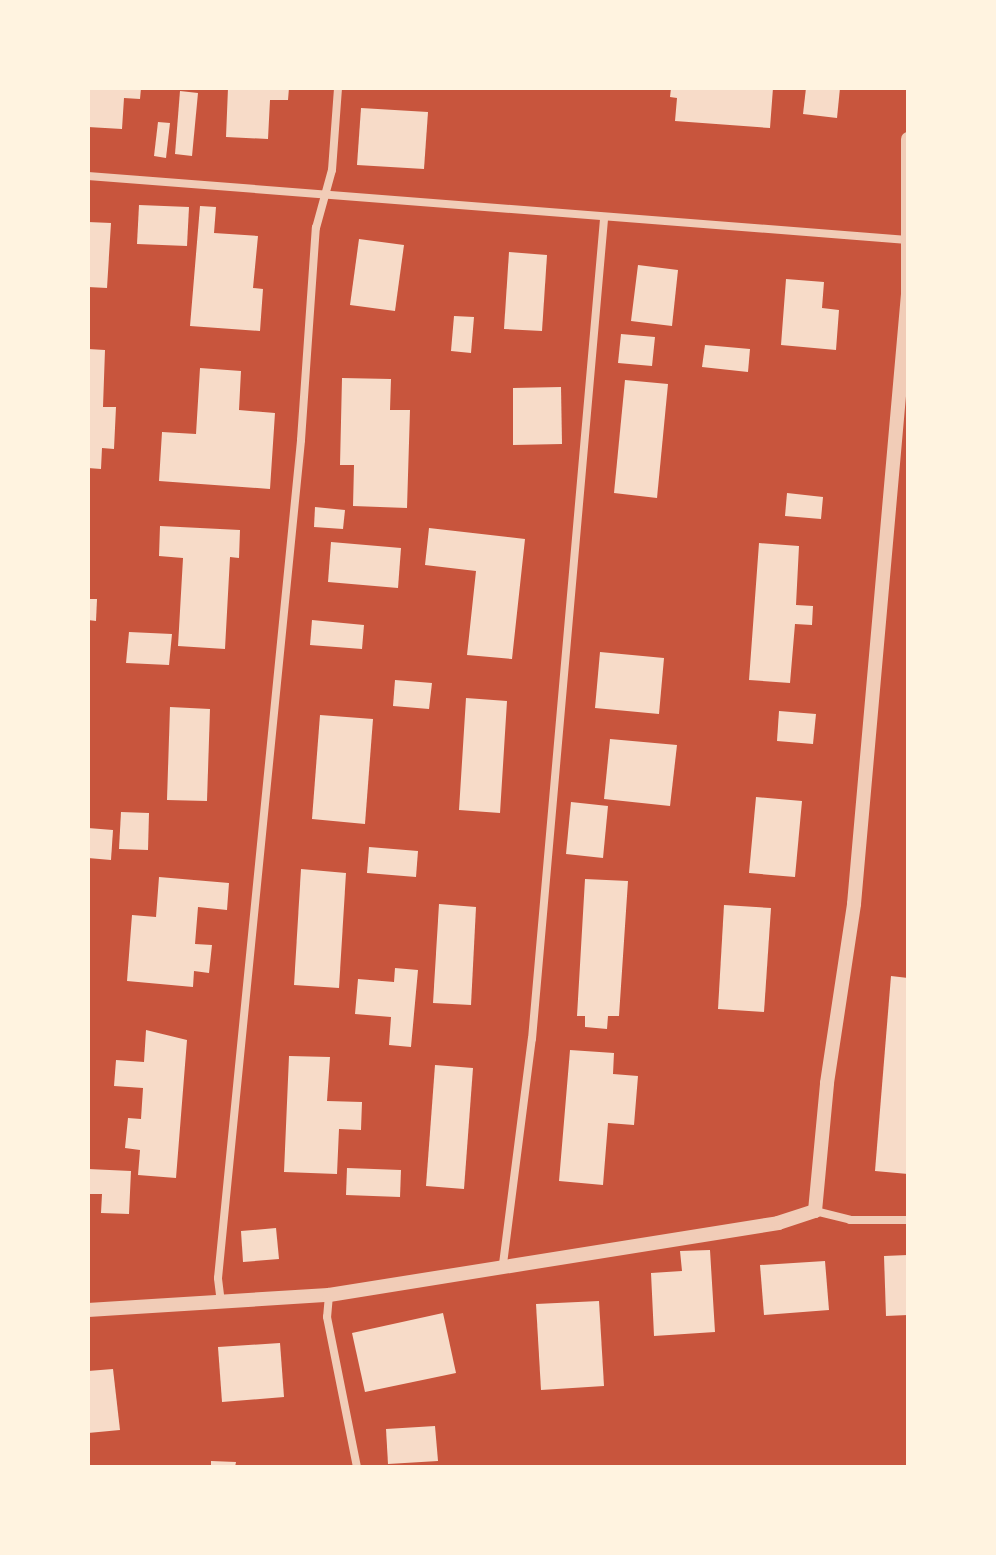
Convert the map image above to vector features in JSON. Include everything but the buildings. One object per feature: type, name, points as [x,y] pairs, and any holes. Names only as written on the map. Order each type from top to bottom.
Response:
[{"type":"street","points":[[221,1303],[218,1278],[301,440],[316,228],[326,197],[338,88]]},
{"type":"street","points":[[815,1211],[827,1083],[854,904],[908,294],[908,139]]},
{"type":"street","points":[[88,176],[604,219],[908,240]]},
{"type":"street","points":[[503,1264],[532,1039],[604,219]]},
{"type":"street","points":[[88,1310],[329,1295],[503,1264],[778,1223],[815,1211],[850,1220],[908,1220]]},
{"type":"street","points":[[329,1295],[327,1317],[357,1467]]}]
